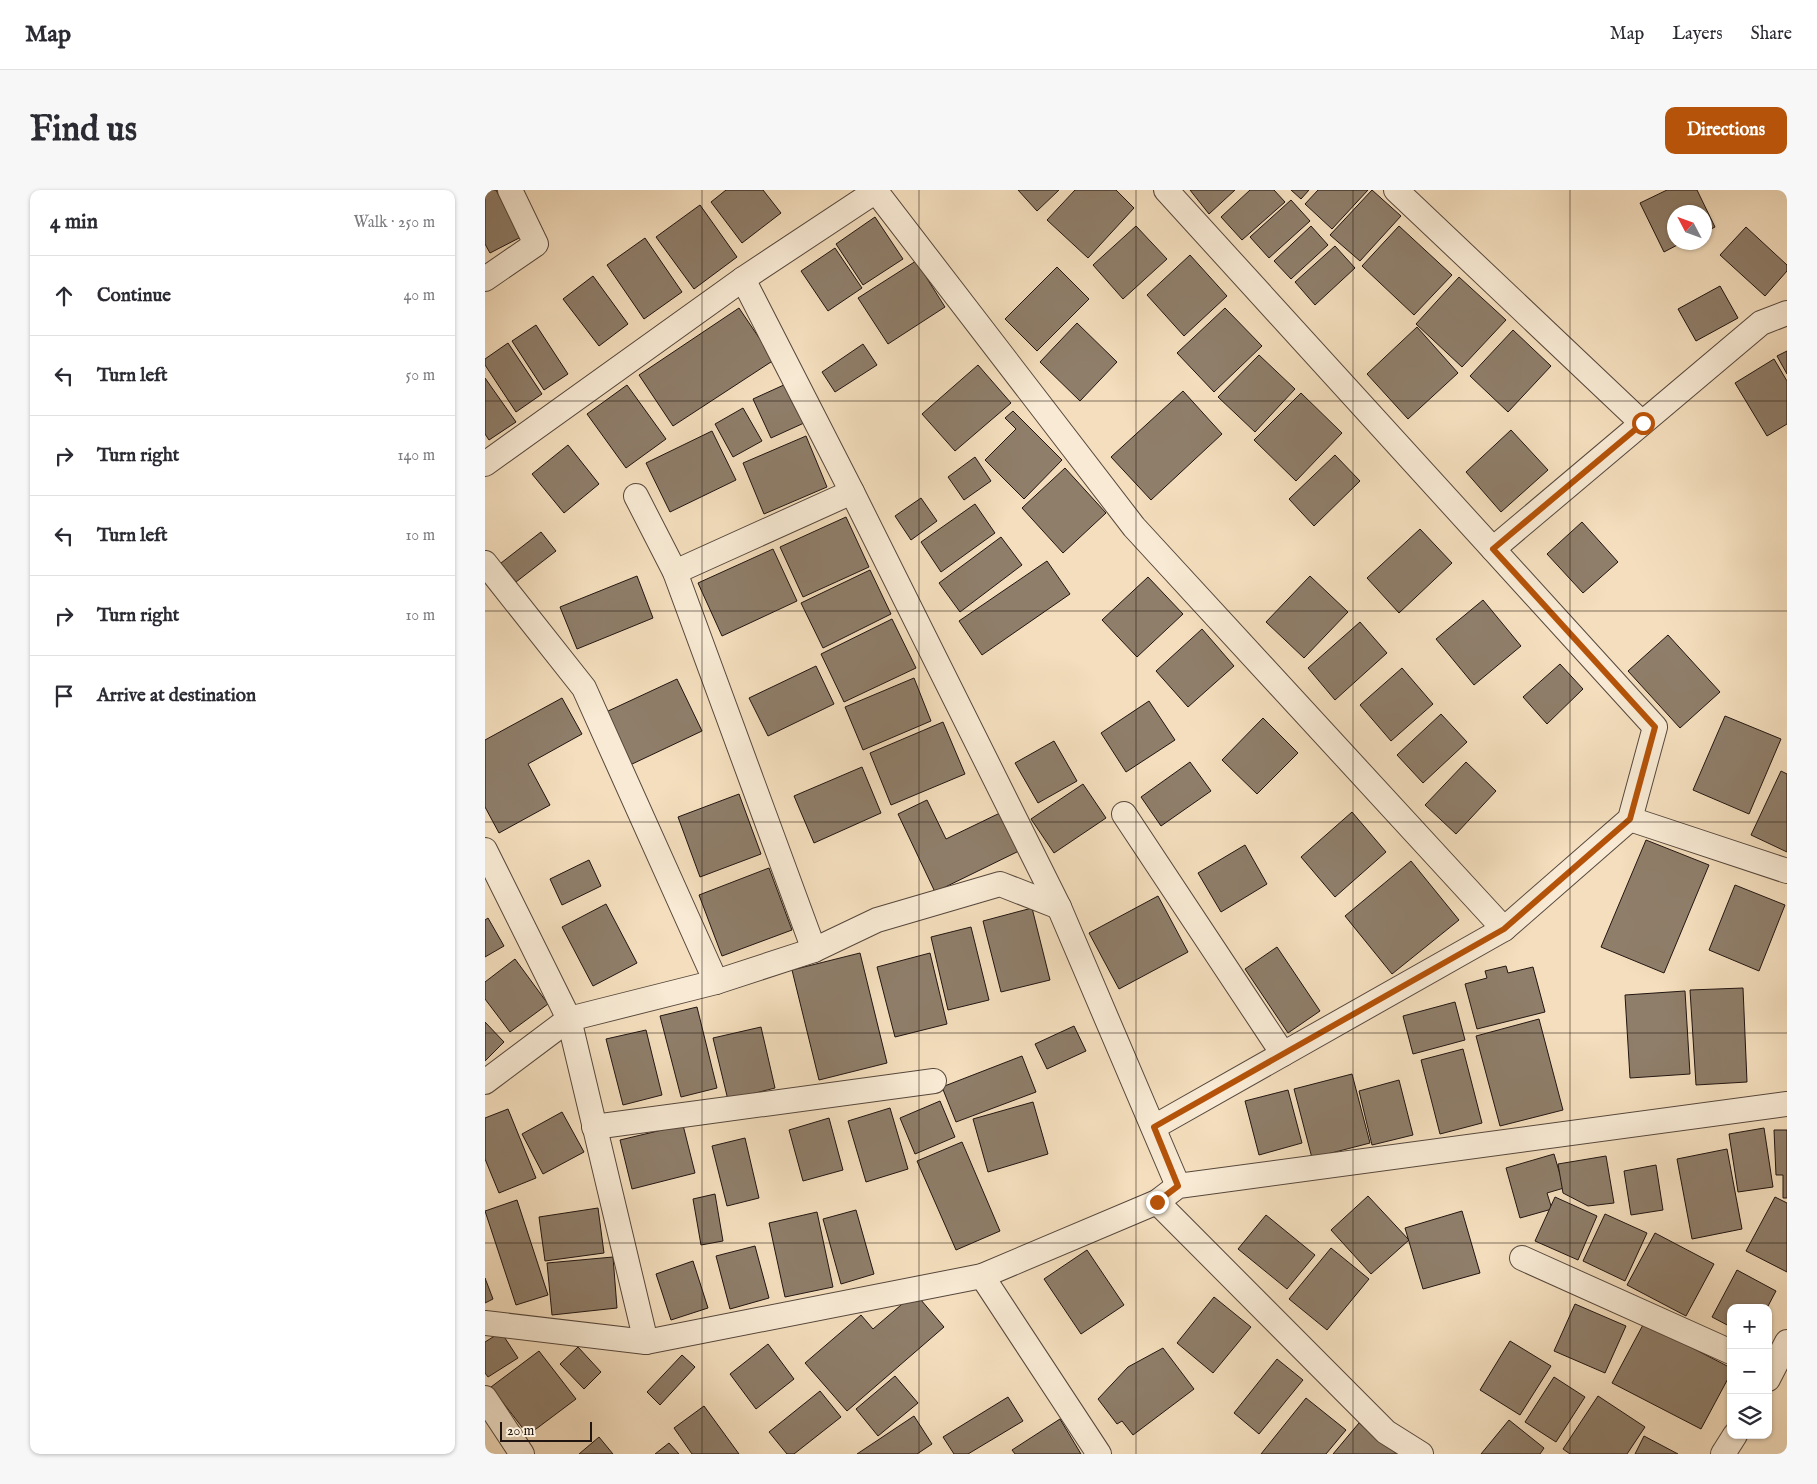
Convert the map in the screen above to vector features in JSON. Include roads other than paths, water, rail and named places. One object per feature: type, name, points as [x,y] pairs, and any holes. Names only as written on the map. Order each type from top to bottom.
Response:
[{"type":"street","points":[[485,279],[536,244],[510,190]]},
{"type":"street","points":[[485,464],[743,278],[876,190],[1135,527],[1504,929]]},
{"type":"street","points":[[1154,1127],[1504,929],[1630,819],[1655,727],[1166,190]]},
{"type":"street","points":[[1396,190],[1643,423]]},
{"type":"street","points":[[743,278],[1059,907],[1178,1186]]},
{"type":"street","points":[[1493,549],[1761,324],[1787,313]]},
{"type":"street","points":[[675,572],[852,492]]},
{"type":"street","points":[[636,496],[675,572],[815,950]]},
{"type":"street","points":[[485,563],[584,688],[716,982]]},
{"type":"street","points":[[1124,814],[1283,1054]]},
{"type":"street","points":[[1630,819],[1787,871]]},
{"type":"street","points":[[485,850],[569,1019],[646,1342]]},
{"type":"street","points":[[485,1082],[569,1019],[716,982],[815,950],[877,920],[1000,884],[1059,907]]},
{"type":"street","points":[[595,1127],[934,1081]]},
{"type":"street","points":[[485,1323],[646,1342],[982,1276],[1157,1202],[1178,1186],[1787,1104]]},
{"type":"street","points":[[1157,1202],[1386,1432],[1421,1454]]},
{"type":"street","points":[[1522,1258],[1727,1350]]},
{"type":"street","points":[[982,1276],[1099,1454]]},
{"type":"street","points":[[1772,1369],[1787,1342]]},
{"type":"street","points":[[485,1398],[522,1454]]},
{"type":"street","points":[[1723,1454],[1732,1439]]}]
